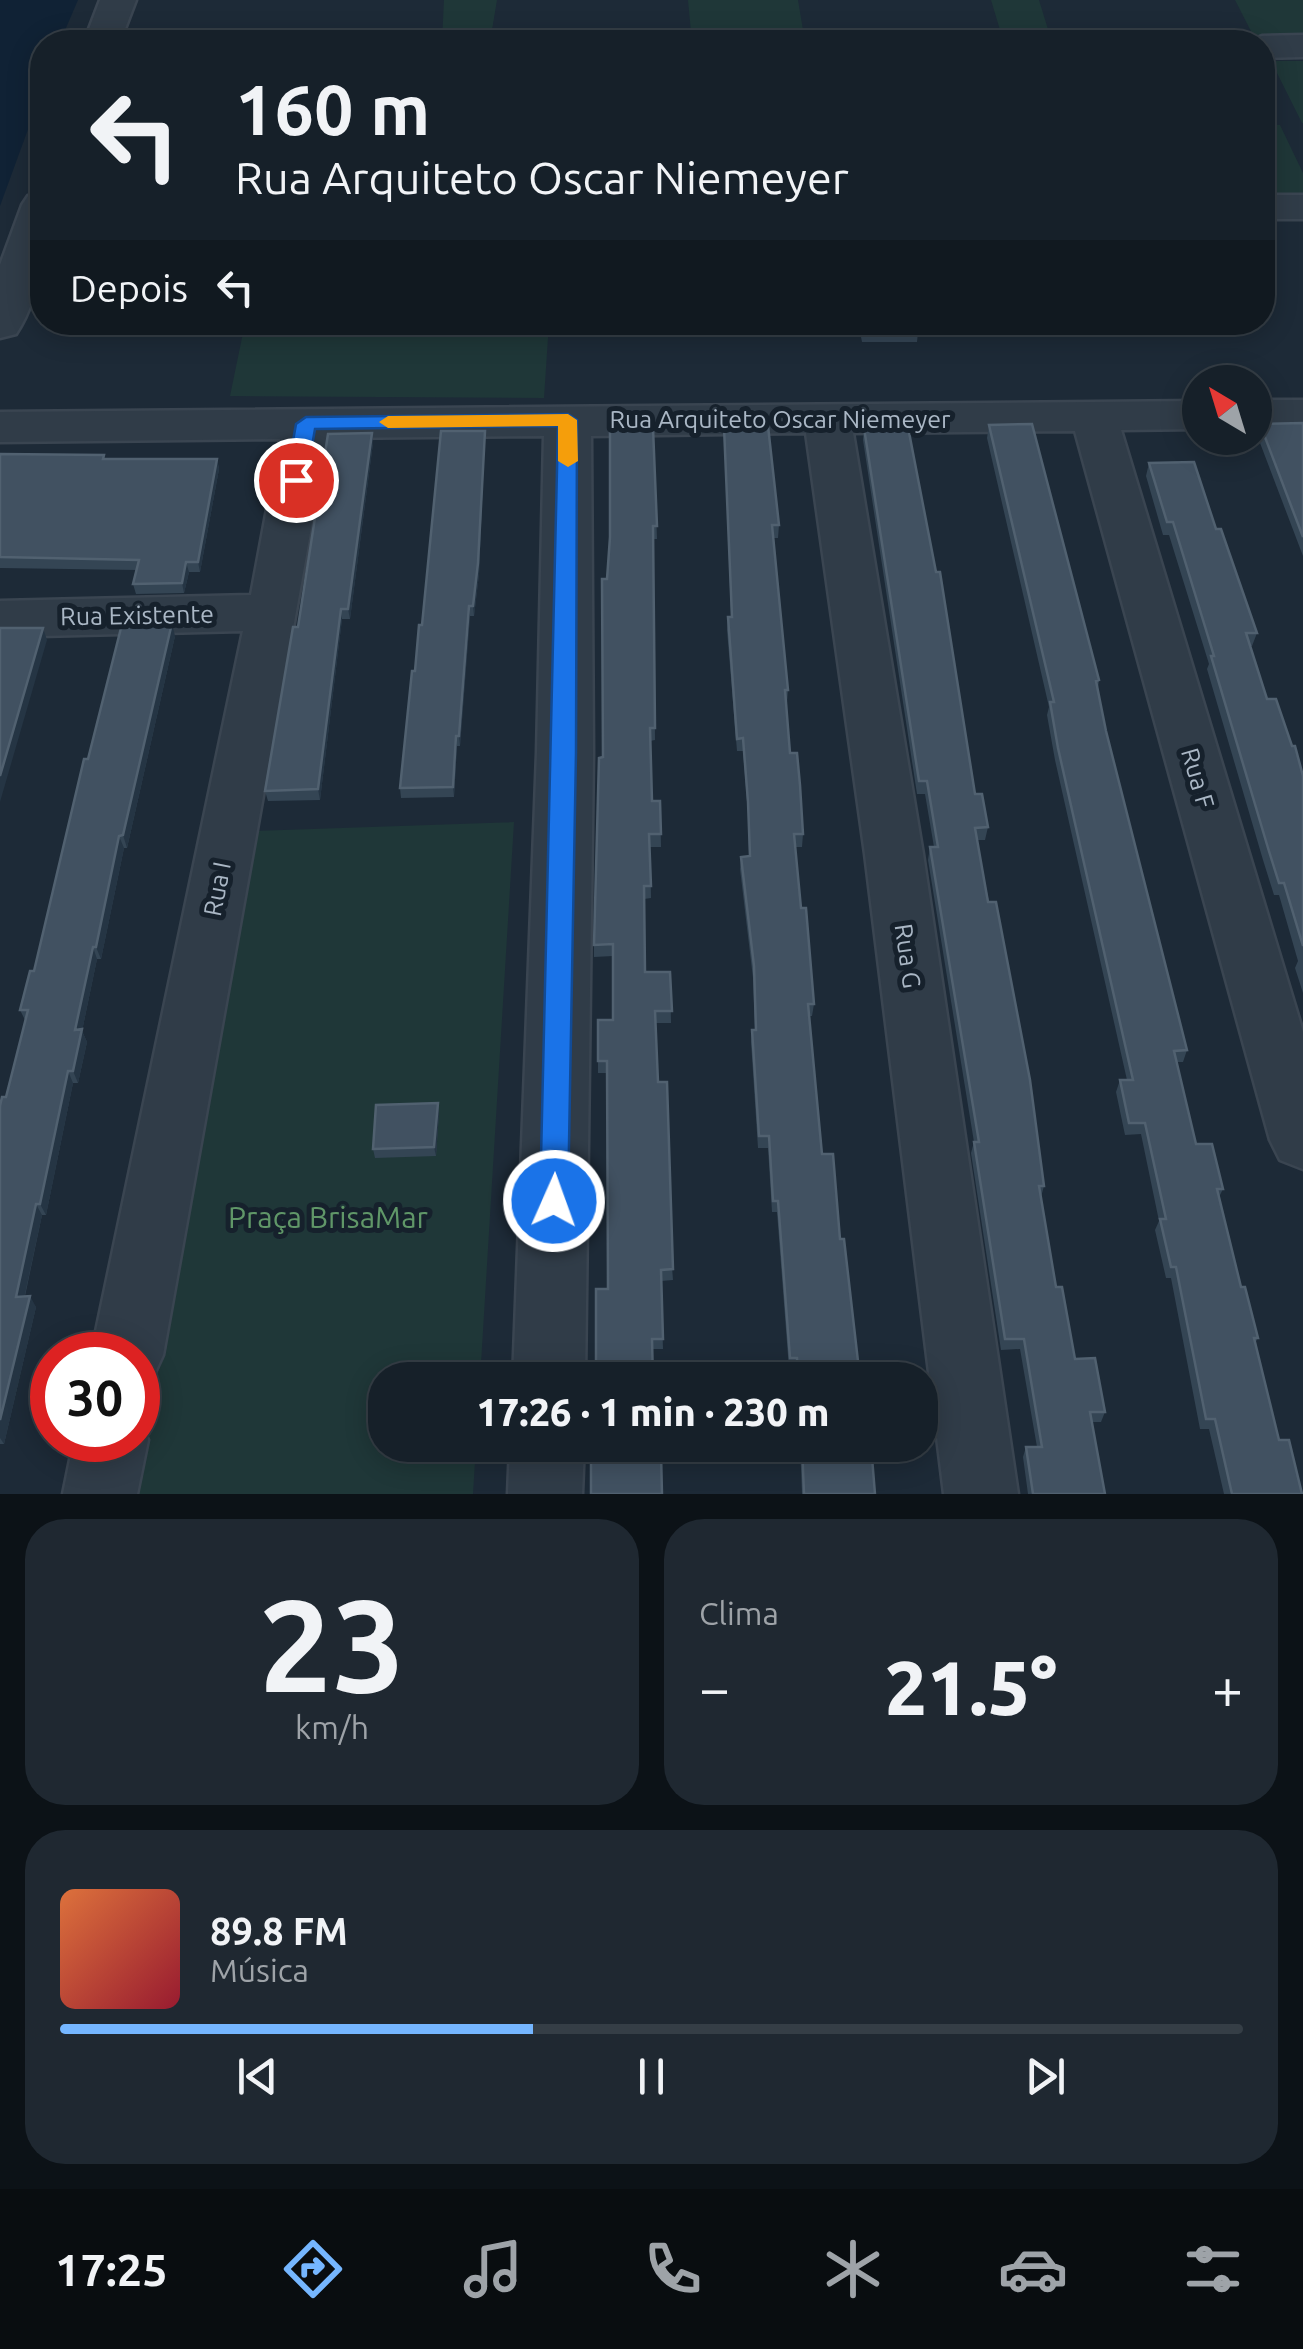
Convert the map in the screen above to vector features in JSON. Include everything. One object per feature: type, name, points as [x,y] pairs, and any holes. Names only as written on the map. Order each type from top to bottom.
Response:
[{"type":"street","points":[[107,30],[118,0]]},
{"type":"street","points":[[1275,47],[1303,46]]},
{"type":"street","points":[[1275,207],[1303,206]]},
{"type":"street","points":[[0,324],[30,244]]},
{"type":"street","points":[[1272,414],[1303,414]]},
{"type":"street","name":"Rua Arquiteto Oscar Niemeyer","points":[[0,427],[1182,415]]},
{"type":"street","name":"Rua F","points":[[1094,416],[1303,1140]]},
{"type":"street","name":"Rua G","points":[[827,419],[894,854],[981,1494]]},
{"type":"street","points":[[549,1362],[564,810],[568,420]]},
{"type":"street","name":"Rua I","points":[[132,1332],[273,612],[306,424]]},
{"type":"street","name":"Rua Existente","points":[[0,618],[273,612]]},
{"type":"street","points":[[100,1494],[107,1462]]},
{"type":"street","points":[[545,1494],[546,1462]]},
{"type":"green space","points":[[444,0],[497,0],[492,30],[443,30]]},
{"type":"green space","points":[[688,0],[798,0],[803,30],[691,30]]},
{"type":"green space","points":[[991,0],[1039,0],[1048,30],[1000,30]]},
{"type":"green space","points":[[1235,0],[1303,0],[1303,41],[1275,41],[1275,30],[1250,30]]},
{"type":"green space","points":[[1275,61],[1303,61],[1302,123],[1275,69]]},
{"type":"green space","points":[[1275,125],[1280,125],[1303,173],[1303,193],[1275,193]]},
{"type":"green space","points":[[243,335],[548,335],[544,398],[230,396]]},
{"type":"green space","name":"Praça BrisaMar","points":[[514,822],[481,1362],[368,1362],[368,1462],[475,1462],[473,1494],[119,1494],[130,1462],[160,1462],[160,1332],[146,1332],[228,832]]},
{"type":"water","points":[[0,0],[78,0],[65,30],[30,30],[30,124],[0,206]]},
{"type":"building","points":[[1303,423],[1303,537],[1272,455],[1272,424]]},
{"type":"building","points":[[1032,424],[1099,680],[1096,681],[1106,731],[1187,1050],[1174,1051],[1196,1144],[1212,1144],[1223,1189],[1217,1189],[1258,1338],[1254,1338],[1279,1440],[1289,1440],[1302,1494],[1232,1494],[1215,1419],[1206,1419],[1176,1267],[1171,1267],[1160,1219],[1166,1219],[1145,1123],[1129,1123],[1120,1080],[1133,1080],[1058,748],[1050,702],[1054,702],[989,425]]},
{"type":"building","points":[[768,426],[779,525],[772,525],[790,753],[797,753],[800,785],[803,834],[794,834],[801,908],[806,908],[814,1004],[808,1004],[822,1154],[833,1154],[840,1239],[844,1239],[858,1362],[797,1362],[797,1358],[790,1358],[769,1136],[759,1136],[752,1030],[756,1030],[754,966],[741,857],[750,856],[748,802],[743,738],[737,739],[728,617],[732,617],[724,427]]},
{"type":"building","points":[[908,427],[936,572],[940,572],[975,794],[982,794],[988,827],[975,828],[988,902],[996,902],[1030,1080],[1044,1186],[1039,1186],[1056,1287],[1062,1287],[1075,1359],[1095,1358],[1105,1412],[1090,1412],[1105,1494],[1033,1494],[1026,1447],[1042,1447],[1024,1339],[1005,1339],[974,1142],[979,1142],[930,847],[938,847],[927,781],[919,781],[864,428]]},
{"type":"building","points":[[653,428],[657,526],[653,526],[655,728],[650,728],[652,801],[660,801],[661,834],[649,834],[651,886],[644,886],[645,972],[670,972],[672,1011],[655,1011],[658,1082],[667,1082],[673,1269],[661,1270],[663,1339],[652,1339],[653,1362],[596,1362],[596,1289],[608,1289],[607,1061],[598,1061],[598,1020],[613,1020],[613,944],[594,945],[599,758],[603,757],[602,579],[607,579],[610,537],[610,429]]},
{"type":"building","points":[[441,431],[485,431],[478,563],[473,606],[469,606],[459,736],[453,787],[400,788],[412,671],[422,625]]},
{"type":"building","points":[[372,433],[348,609],[341,609],[318,789],[265,791],[293,627],[298,627],[328,434]]},
{"type":"building","points":[[0,454],[217,459],[198,562],[186,562],[182,583],[133,584],[139,560],[0,557]]},
{"type":"building","points":[[1194,462],[1257,633],[1246,633],[1267,699],[1276,699],[1303,776],[1303,946],[1284,883],[1279,883],[1268,848],[1173,522],[1167,522],[1149,463]]},
{"type":"building","points":[[172,623],[93,947],[75,1030],[82,1029],[73,1071],[68,1071],[40,1204],[36,1204],[16,1297],[30,1296],[0,1420],[0,1106],[2,1097],[6,1097],[28,1010],[20,1010],[30,971],[34,971],[84,759],[88,759],[122,624]]},
{"type":"building","points":[[0,628],[43,628],[0,776]]},
{"type":"building","points":[[438,1103],[434,1147],[373,1149],[376,1105]]},
{"type":"building","points":[[591,1462],[661,1462],[662,1494],[591,1494]]},
{"type":"building","points":[[803,1462],[872,1462],[875,1494],[804,1494]]},
{"type":"slow traffic","points":[[388,422],[568,420],[568,461]]},
{"type":"route","points":[[296,480],[306,424],[568,420],[554,1201]]}]
